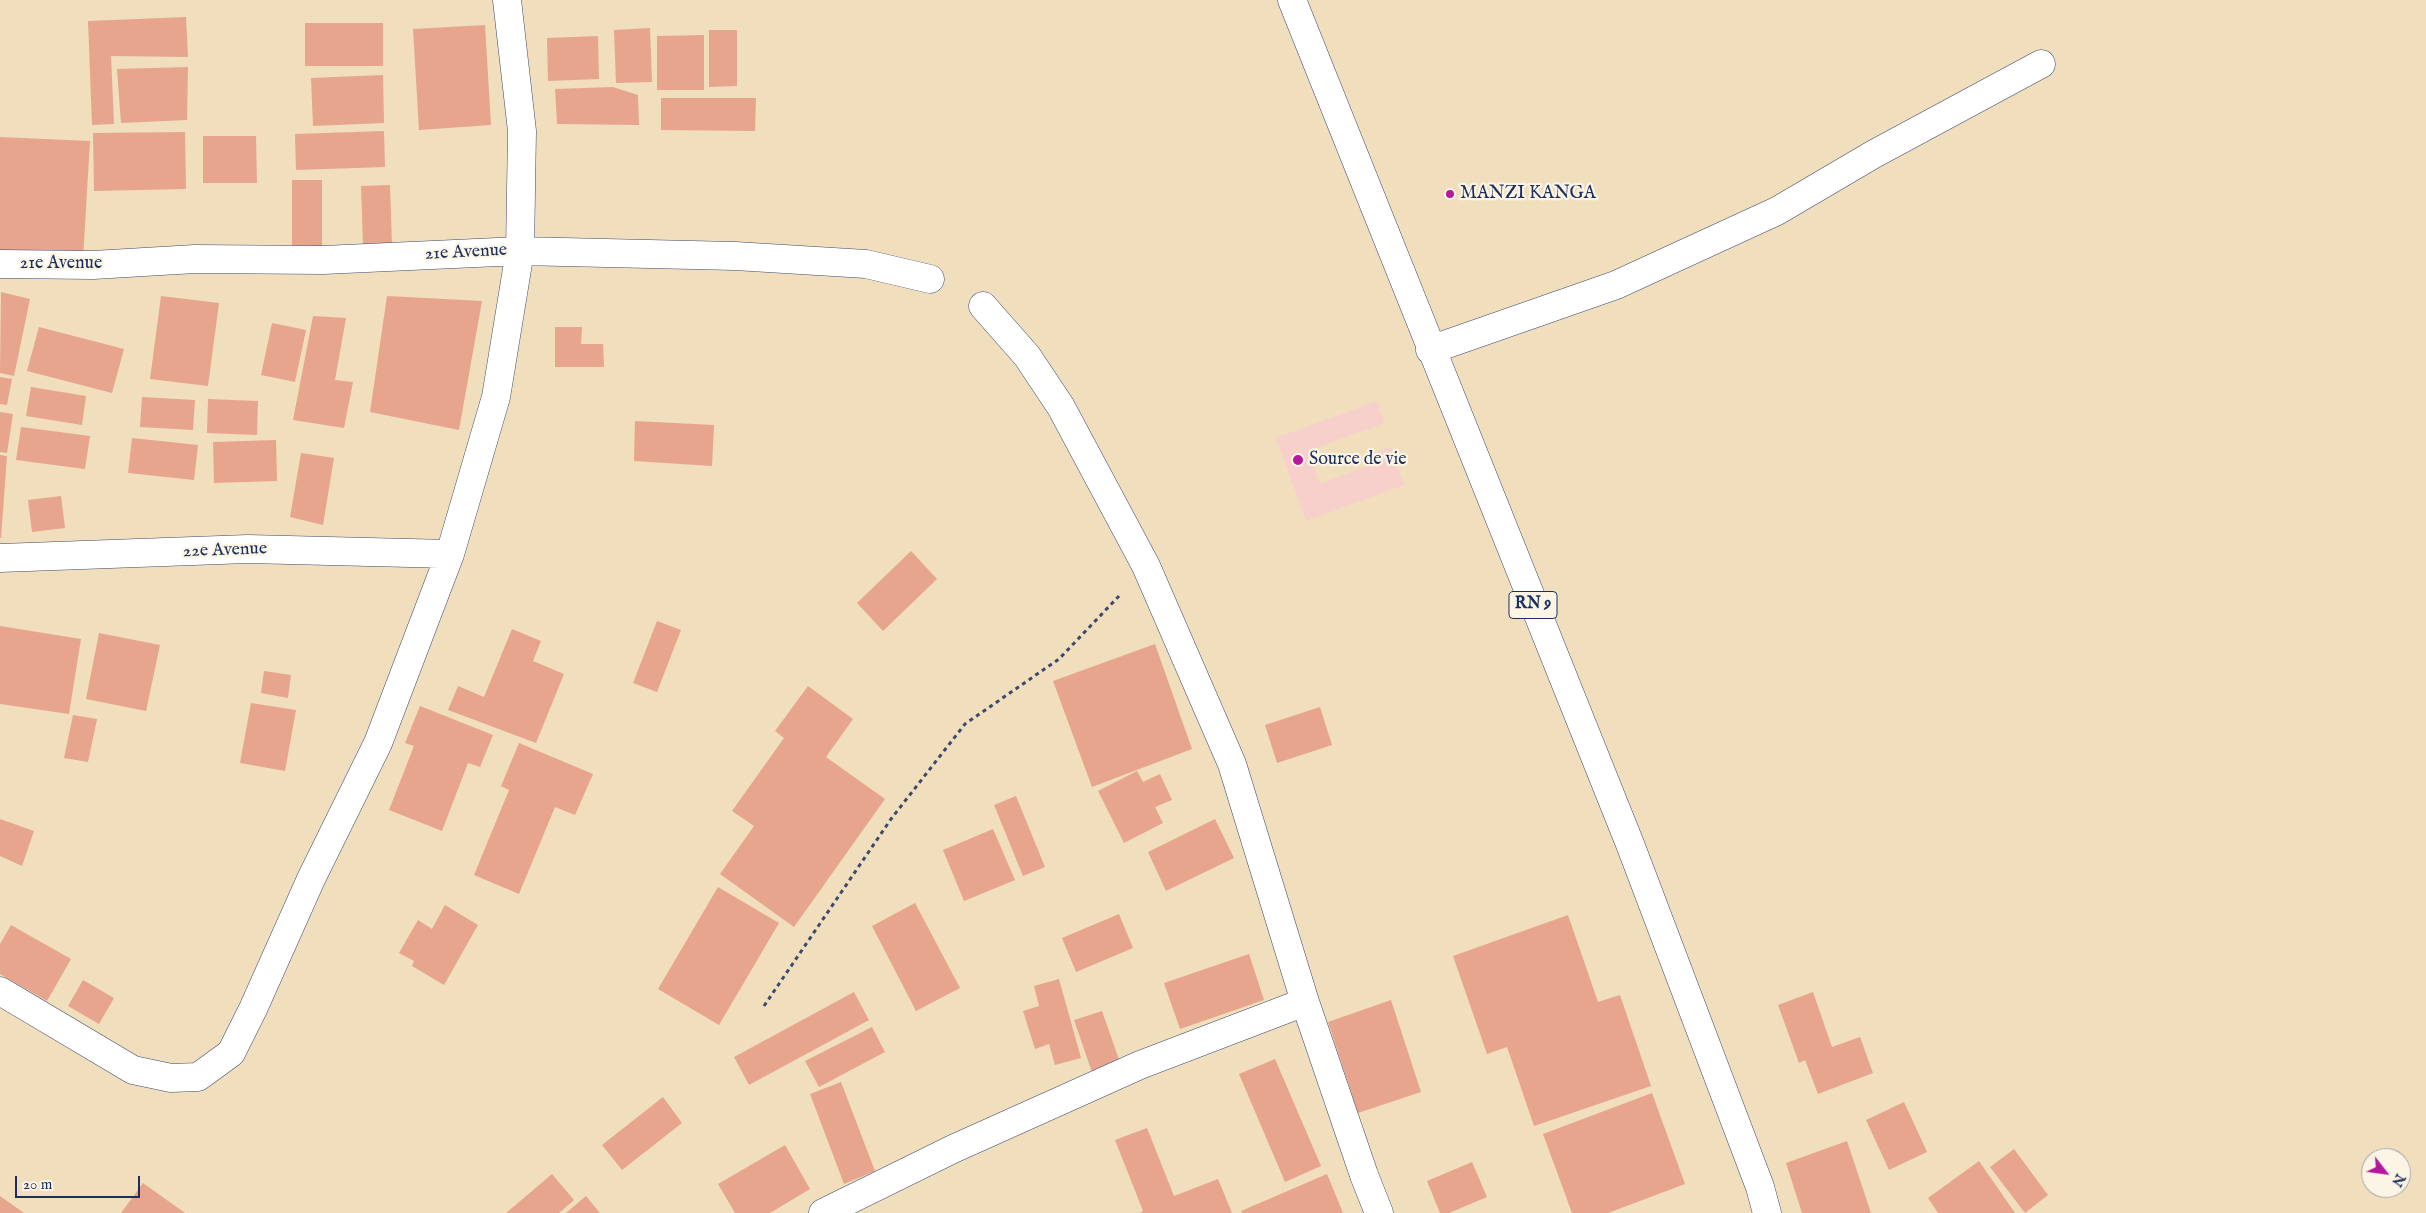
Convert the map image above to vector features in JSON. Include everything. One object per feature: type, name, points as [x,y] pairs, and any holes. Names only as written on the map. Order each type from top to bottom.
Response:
[{"type":"street","points":[[0,991],[133,1070],[171,1078],[198,1077],[231,1053],[311,879],[378,744],[450,554],[496,397],[520,251],[522,131],[507,0]]},
{"type":"street","name":"RN 9","points":[[1292,0],[1430,350],[1630,844],[1760,1187],[1767,1213]]},
{"type":"street","points":[[1430,350],[1616,285],[1777,211],[1874,154],[2041,64]]},
{"type":"street","name":"21e Avenue","points":[[0,264],[93,264],[195,259],[323,260],[520,251],[735,256],[866,264],[930,279]]},
{"type":"street","points":[[983,306],[1028,356],[1061,407],[1146,566],[1232,764],[1304,1002],[1364,1176],[1379,1213]]},
{"type":"street","name":"22e Avenue","points":[[0,558],[248,549],[450,554]]},
{"type":"street","points":[[823,1213],[953,1149],[1140,1065],[1304,1002]]},
{"type":"path","points":[[764,1006],[891,819],[965,724],[1059,659],[1146,566]]},
{"type":"shaded area","name":"Source de vie","points":[[1377,401],[1384,423],[1308,451],[1320,484],[1370,465],[1367,455],[1391,447],[1404,485],[1306,521],[1276,438]]},
{"type":"building","points":[[186,17],[188,57],[111,56],[114,124],[92,125],[88,21]]},
{"type":"building","points":[[305,23],[383,23],[383,66],[305,66]]},
{"type":"building","points":[[485,25],[491,125],[419,130],[413,29]]},
{"type":"building","points":[[650,28],[652,82],[616,83],[614,30]]},
{"type":"building","points":[[709,30],[737,30],[737,86],[709,87]]},
{"type":"building","points":[[704,35],[704,90],[657,90],[657,36]]},
{"type":"building","points":[[598,36],[599,79],[548,81],[547,38]]},
{"type":"building","points":[[188,67],[187,120],[121,123],[117,69]]},
{"type":"building","points":[[383,75],[384,123],[313,126],[311,78]]},
{"type":"building","points":[[613,87],[638,95],[639,125],[557,124],[555,89]]},
{"type":"building","points":[[661,98],[756,98],[755,131],[661,130]]},
{"type":"building","points":[[384,131],[385,167],[296,170],[295,134]]},
{"type":"building","points":[[185,132],[186,189],[94,191],[93,133]]},
{"type":"building","points":[[203,136],[256,136],[257,183],[203,183]]},
{"type":"building","points":[[0,137],[90,141],[83,259],[0,254]]},
{"type":"building","points":[[292,180],[322,180],[322,250],[292,250]]},
{"type":"building","points":[[390,185],[392,245],[363,246],[361,186]]},
{"type":"building","points":[[1,292],[30,299],[14,376],[0,373]]},
{"type":"building","points":[[161,296],[219,303],[208,386],[150,379]]},
{"type":"building","points":[[387,296],[482,301],[459,430],[370,412]]},
{"type":"building","points":[[313,316],[346,318],[335,380],[353,382],[344,428],[293,420]]},
{"type":"building","points":[[272,323],[306,330],[295,382],[261,375]]},
{"type":"building","points":[[39,327],[124,349],[112,393],[27,371]]},
{"type":"building","points":[[555,327],[582,327],[581,344],[603,344],[604,367],[555,367]]},
{"type":"building","points":[[0,377],[12,379],[7,405],[0,404]]},
{"type":"building","points":[[31,387],[86,396],[82,425],[26,416]]},
{"type":"building","points":[[142,397],[195,400],[193,430],[140,427]]},
{"type":"building","points":[[208,399],[258,401],[257,435],[207,433]]},
{"type":"building","points":[[0,412],[13,414],[7,453],[0,452]]},
{"type":"building","points":[[635,421],[714,425],[712,466],[634,461]]},
{"type":"building","points":[[21,427],[90,436],[85,469],[16,460]]},
{"type":"building","points":[[132,438],[198,445],[194,480],[128,473]]},
{"type":"building","points":[[276,440],[277,481],[214,483],[213,442]]},
{"type":"building","points":[[301,453],[334,458],[323,525],[290,517]]},
{"type":"building","points":[[0,455],[7,456],[1,538],[0,538]]},
{"type":"building","points":[[61,496],[65,528],[32,532],[28,500]]},
{"type":"building","points":[[911,551],[937,579],[883,631],[857,603]]},
{"type":"building","points":[[657,621],[681,630],[657,692],[633,683]]},
{"type":"building","points":[[0,626],[81,639],[69,714],[0,704]]},
{"type":"building","points":[[512,629],[541,641],[533,661],[564,674],[536,743],[448,710],[458,686],[484,697]]},
{"type":"building","points":[[99,633],[160,645],[146,711],[86,699]]},
{"type":"building","points":[[1155,644],[1192,749],[1092,787],[1053,681]]},
{"type":"building","points":[[264,671],[291,675],[288,698],[261,693]]},
{"type":"building","points":[[808,686],[853,719],[826,757],[885,799],[794,927],[720,874],[754,826],[732,811],[784,738],[775,731]]},
{"type":"building","points":[[251,703],[296,710],[285,771],[240,763]]},
{"type":"building","points":[[420,706],[493,735],[480,767],[468,763],[442,831],[389,810],[414,746],[405,743]]},
{"type":"building","points":[[1320,707],[1332,745],[1277,763],[1265,725]]},
{"type":"building","points":[[73,715],[97,719],[88,762],[64,758]]},
{"type":"building","points":[[519,743],[593,774],[575,815],[555,807],[519,894],[474,875],[509,790],[501,786]]},
{"type":"building","points":[[1137,771],[1143,782],[1160,774],[1172,800],[1155,807],[1163,823],[1124,843],[1098,791]]},
{"type":"building","points":[[1016,796],[1045,867],[1023,876],[994,805]]},
{"type":"building","points":[[0,819],[34,831],[22,866],[0,856]]},
{"type":"building","points":[[1215,819],[1234,858],[1166,891],[1148,852]]},
{"type":"building","points":[[993,829],[1015,880],[964,901],[943,850]]},
{"type":"building","points":[[718,887],[779,923],[719,1025],[658,989]]},
{"type":"building","points":[[915,903],[960,988],[916,1011],[872,926]]},
{"type":"building","points":[[445,905],[478,925],[444,985],[412,966],[414,961],[399,953],[418,920],[432,929]]},
{"type":"building","points":[[1119,914],[1133,948],[1076,972],[1062,938]]},
{"type":"building","points":[[1568,915],[1598,1002],[1620,995],[1651,1086],[1534,1126],[1507,1047],[1487,1054],[1453,956]]},
{"type":"building","points":[[11,925],[71,959],[47,1001],[0,974],[0,944]]},
{"type":"building","points":[[1249,954],[1264,1000],[1180,1029],[1164,983]]},
{"type":"building","points":[[1059,979],[1081,1058],[1055,1065],[1049,1044],[1035,1049],[1023,1011],[1039,1006],[1034,986]]},
{"type":"building","points":[[83,980],[114,998],[99,1024],[68,1006]]},
{"type":"building","points":[[854,992],[869,1020],[749,1085],[734,1057]]},
{"type":"building","points":[[1813,992],[1832,1047],[1860,1037],[1873,1073],[1818,1094],[1805,1060],[1799,1063],[1778,1005]]},
{"type":"building","points":[[1391,1000],[1421,1092],[1358,1113],[1328,1022]]},
{"type":"building","points":[[1102,1011],[1122,1068],[1094,1078],[1074,1020]]},
{"type":"building","points":[[872,1027],[885,1052],[819,1087],[805,1061]]},
{"type":"building","points":[[1275,1059],[1321,1166],[1285,1182],[1239,1074]]},
{"type":"building","points":[[841,1082],[875,1171],[844,1184],[810,1094]]},
{"type":"building","points":[[1652,1093],[1685,1184],[1608,1213],[1572,1213],[1543,1134]]},
{"type":"building","points":[[663,1097],[682,1123],[622,1170],[602,1145]]},
{"type":"building","points":[[1904,1102],[1927,1152],[1889,1170],[1866,1120]]},
{"type":"building","points":[[1147,1128],[1174,1196],[1218,1179],[1232,1213],[1140,1213],[1143,1211],[1115,1140]]},
{"type":"building","points":[[1847,1141],[1871,1213],[1802,1213],[1786,1163]]},
{"type":"building","points":[[785,1145],[810,1189],[770,1213],[735,1213],[718,1184]]},
{"type":"building","points":[[2014,1149],[2048,1195],[2025,1213],[1990,1167]]},
{"type":"building","points":[[1979,1161],[2015,1213],[1938,1213],[1928,1198]]},
{"type":"building","points":[[1472,1162],[1487,1197],[1449,1213],[1440,1213],[1427,1181]]},
{"type":"building","points":[[552,1174],[574,1200],[559,1213],[506,1213]]},
{"type":"building","points":[[1327,1174],[1343,1213],[1242,1213],[1241,1211]]},
{"type":"building","points":[[143,1183],[185,1213],[121,1213]]},
{"type":"building","points":[[0,1196],[24,1213],[0,1213]]},
{"type":"building","points":[[586,1196],[600,1213],[566,1213]]},
{"type":"place","name":"MANZI KANGA","points":[[1450,194]]},
{"type":"place","name":"Source de vie","points":[[1298,460]]}]
